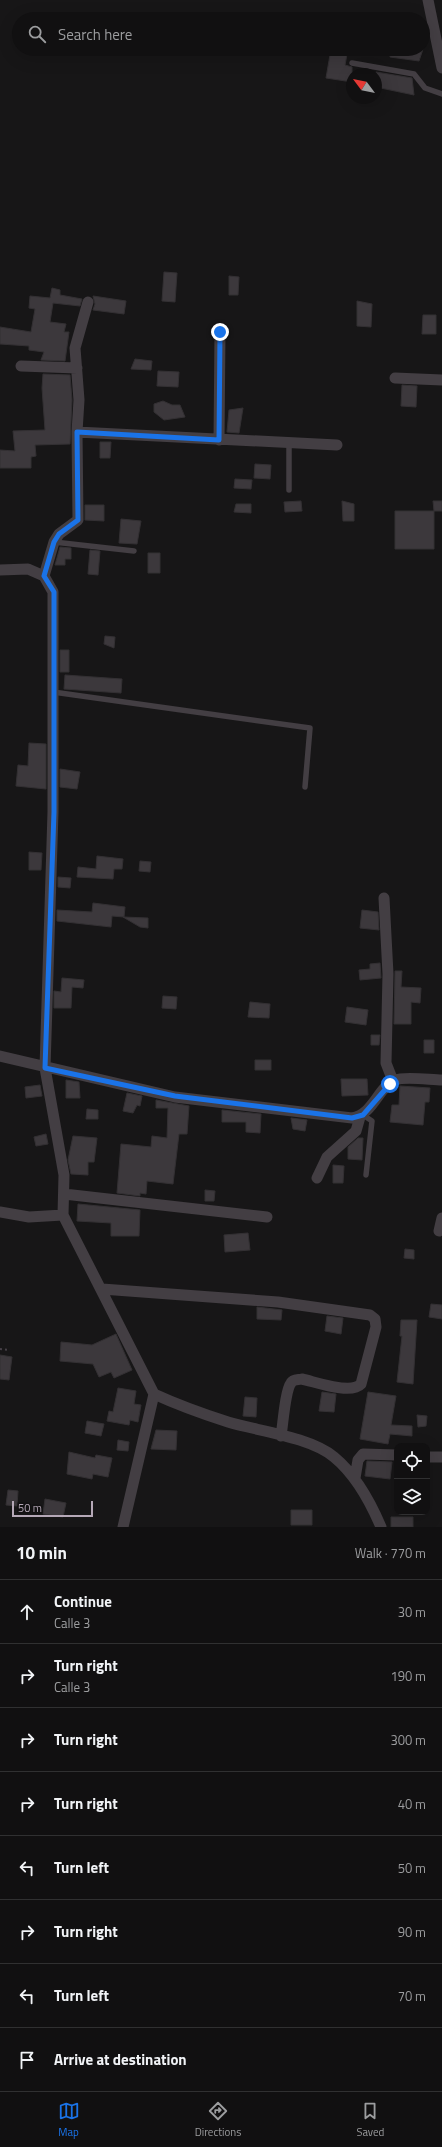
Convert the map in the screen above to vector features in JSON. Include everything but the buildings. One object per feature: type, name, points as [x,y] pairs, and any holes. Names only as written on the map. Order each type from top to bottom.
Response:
[{"type":"street","points":[[428,0],[442,68]]},
{"type":"street","points":[[44,576],[54,542],[59,534],[78,520],[77,432],[79,400],[75,348],[88,302]]},
{"type":"street","points":[[219,440],[220,332]]},
{"type":"street","points":[[21,366],[77,368]]},
{"type":"street","points":[[395,378],[442,380]]},
{"type":"street","points":[[77,432],[337,445]]},
{"type":"street","points":[[0,570],[28,569],[44,576],[54,592],[54,812],[45,1068],[64,1175],[64,1215],[154,1394],[123,1527]]},
{"type":"street","points":[[384,898],[388,974],[386,1063],[393,1081]]},
{"type":"street","points":[[0,1056],[45,1068],[175,1096],[352,1118],[361,1116]]},
{"type":"street","points":[[318,1178],[327,1157],[356,1131],[361,1116],[393,1081],[397,1079],[442,1080]]},
{"type":"street","points":[[64,1194],[267,1217]]},
{"type":"street","points":[[0,1212],[29,1217],[64,1215]]},
{"type":"street","points":[[439,1231],[442,1218]]},
{"type":"street","points":[[102,1289],[278,1302],[370,1315],[374,1320],[376,1327],[361,1384],[357,1388],[348,1389],[302,1379],[295,1380],[291,1383],[288,1392],[281,1436]]},
{"type":"street","points":[[154,1394],[184,1407],[228,1422],[315,1446],[333,1456],[355,1478],[381,1527]]},
{"type":"street","points":[[355,1478],[358,1460],[363,1454],[394,1455]]},
{"type":"street","points":[[430,1457],[442,1457]]},
{"type":"lane","points":[[352,63],[414,74],[425,88],[442,94]]},
{"type":"lane","points":[[289,443],[289,490]]},
{"type":"lane","points":[[54,542],[134,551]]},
{"type":"lane","points":[[53,692],[310,728],[305,787]]},
{"type":"lane","points":[[361,1116],[372,1121],[366,1175]]},
{"type":"path","points":[[0,1349],[10,1350]]},
{"type":"route","points":[[220,332],[219,440],[77,432],[78,520],[59,534],[54,542],[44,576],[54,592],[54,812],[45,1068],[175,1096],[352,1118],[363,1115],[390,1084]]}]
